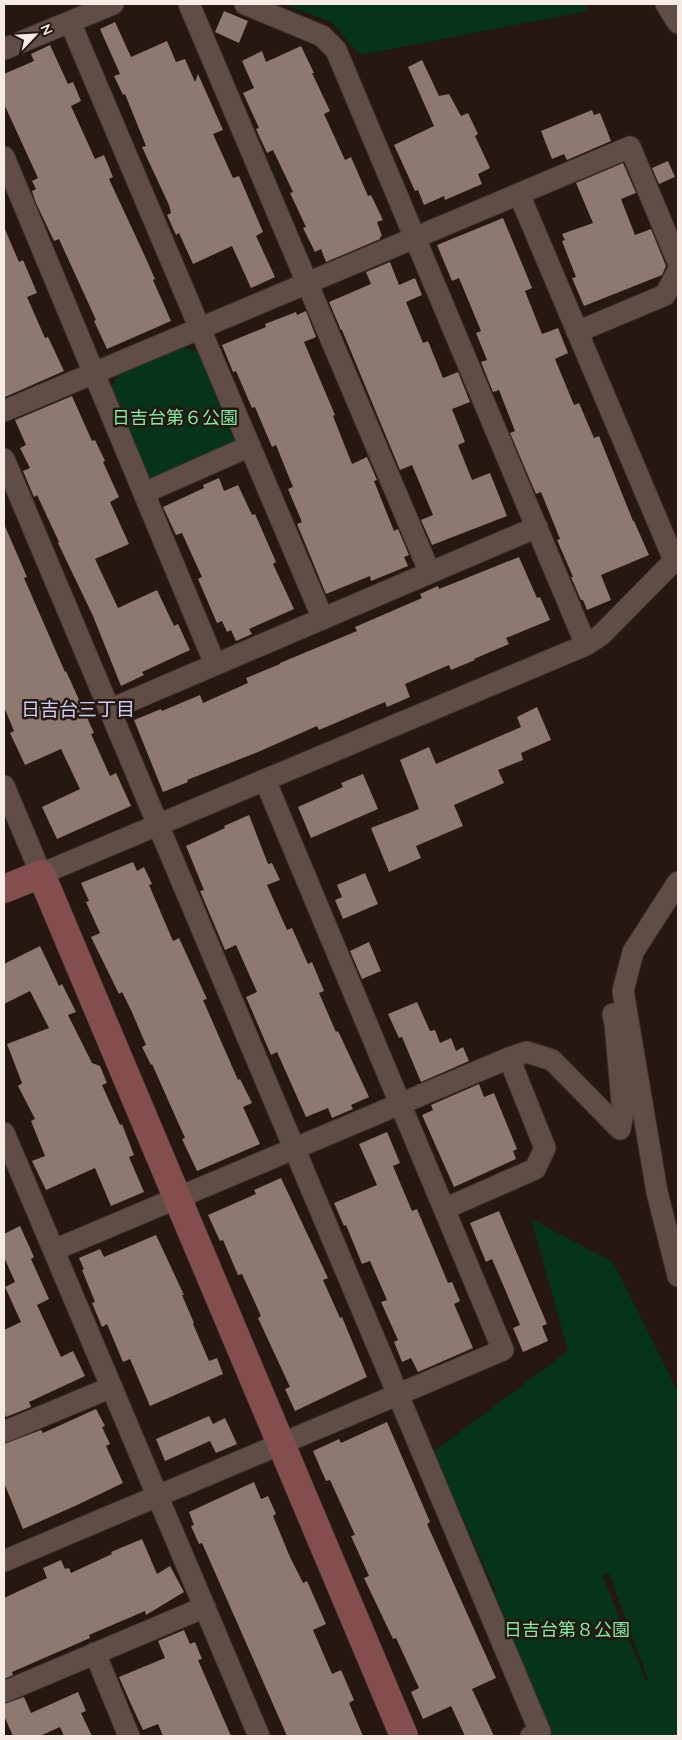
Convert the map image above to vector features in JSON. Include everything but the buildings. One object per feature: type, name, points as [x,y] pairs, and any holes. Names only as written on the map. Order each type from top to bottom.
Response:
[{"type":"street","points":[[4,49],[114,4]]},
{"type":"street","points":[[189,4],[430,573]]},
{"type":"street","points":[[245,4],[322,36],[336,50],[586,645]]},
{"type":"street","points":[[666,4],[678,23]]},
{"type":"street","points":[[70,22],[323,618]]},
{"type":"street","points":[[4,411],[630,147],[678,262]]},
{"type":"street","points":[[4,157],[216,664]]},
{"type":"street","points":[[4,889],[586,645],[601,635],[676,559],[519,194]]},
{"type":"street","points":[[577,332],[665,295],[678,271]]},
{"type":"street","points":[[144,493],[250,446]]},
{"type":"street","points":[[4,459],[540,1732],[531,1736]]},
{"type":"street","points":[[109,710],[537,528]]},
{"type":"street","points":[[4,1561],[503,1350],[265,780]]},
{"type":"street","points":[[4,786],[404,1736]]},
{"type":"street","points":[[678,882],[633,952],[623,991],[657,1192],[678,1276]]},
{"type":"street","points":[[54,1250],[401,1103],[527,1052],[552,1060],[620,1129],[623,1114],[615,1022],[610,1006],[623,991]]},
{"type":"street","points":[[444,1208],[535,1169],[545,1148],[509,1058]]},
{"type":"street","points":[[4,1132],[259,1736]]},
{"type":"street","points":[[4,1432],[112,1387]]},
{"type":"street","points":[[4,1692],[205,1607]]},
{"type":"street","points":[[95,1653],[129,1736]]},
{"type":"green space","points":[[283,4],[585,4],[587,11],[360,55],[331,22]]},
{"type":"green space","name":"日吉台第６公園","points":[[181,346],[199,353],[239,446],[150,482],[110,391],[118,373]]},
{"type":"green space","name":"日吉台第８公園","points":[[531,1219],[613,1262],[678,1392],[678,1736],[557,1736],[559,1734],[552,1736],[494,1595],[497,1594],[433,1452],[568,1351]],"holes":[[[609,1573],[648,1680],[646,1681],[602,1575]]]},
{"type":"district","name":"日吉台三丁目","points":[[78,709]]}]
